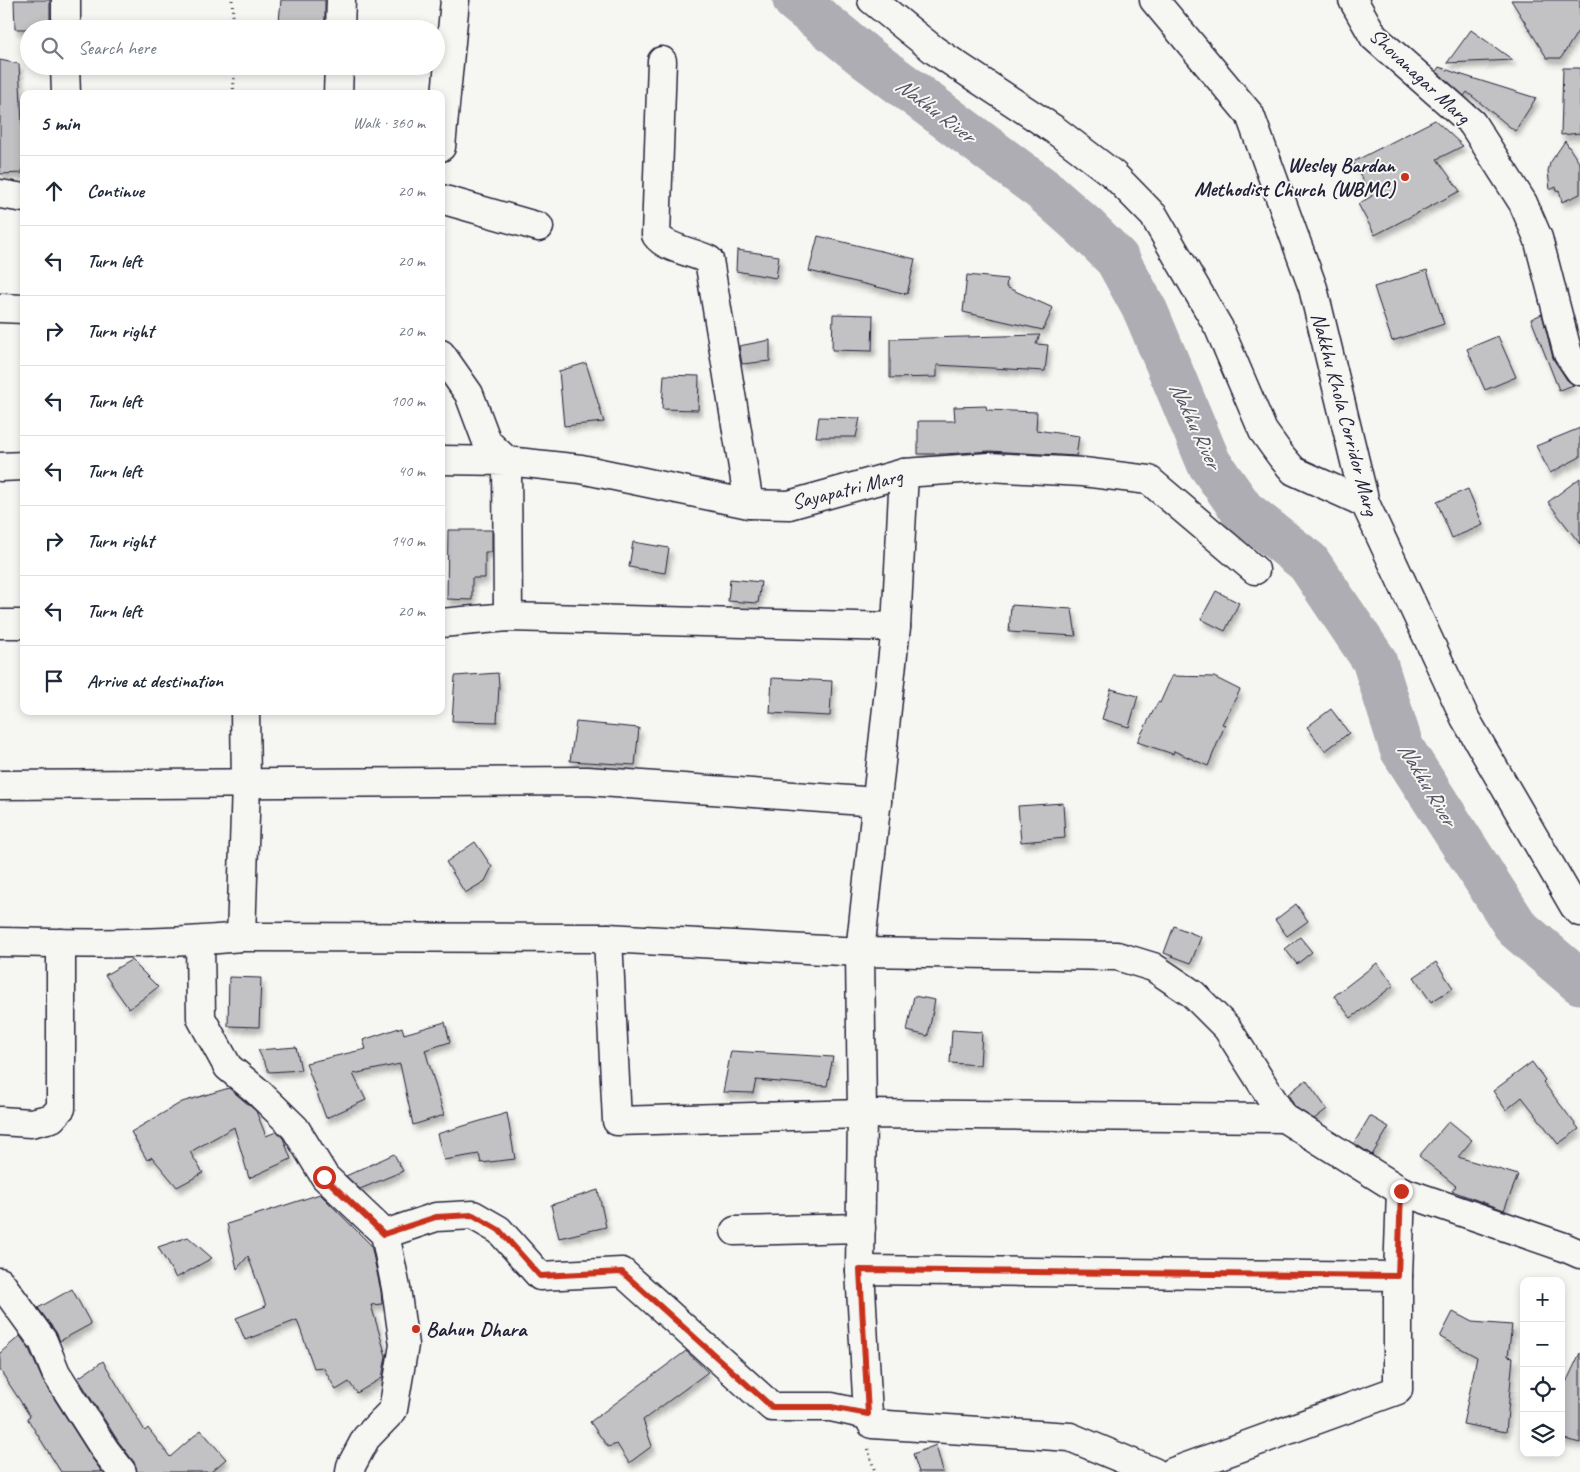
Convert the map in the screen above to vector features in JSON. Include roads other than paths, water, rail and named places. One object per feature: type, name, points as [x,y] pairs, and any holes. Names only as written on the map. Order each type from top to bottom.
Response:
[{"type":"street","points":[[66,0],[66,20]]},
{"type":"street","points":[[340,20],[341,0]]},
{"type":"street","points":[[445,105],[455,0]]},
{"type":"street","points":[[872,0],[934,50],[1055,130],[1114,175],[1134,195],[1154,216],[1218,328],[1263,431],[1281,456],[1294,471],[1364,503]]},
{"type":"street","name":"Nakkhu Khola Corridor Marg","points":[[1154,0],[1250,115],[1312,288],[1364,503],[1465,718],[1574,906],[1580,912]]},
{"type":"street","name":"Shovanagar Marg","points":[[1353,0],[1374,38],[1472,123],[1523,203],[1538,238],[1568,354],[1580,371]]},
{"type":"street","points":[[662,61],[656,235],[667,244],[709,260],[749,504]]},
{"type":"street","points":[[66,75],[66,90]]},
{"type":"street","points":[[338,90],[339,75]]},
{"type":"street","points":[[0,194],[20,197]]},
{"type":"street","points":[[445,201],[539,227]]},
{"type":"street","points":[[0,308],[20,309]]},
{"type":"street","points":[[445,360],[469,394],[487,442],[507,461],[508,617]]},
{"type":"street","name":"Sayapatri Marg","points":[[445,460],[507,461],[581,469],[749,504],[789,504],[904,473],[989,467],[1083,472],[1149,480],[1255,570]]},
{"type":"street","points":[[0,467],[20,466]]},
{"type":"street","points":[[904,473],[896,627],[860,952],[862,1114],[860,1270],[868,1414],[872,1424],[1070,1436],[1154,1472]]},
{"type":"street","points":[[445,623],[508,617],[896,627]]},
{"type":"street","points":[[0,624],[20,624]]},
{"type":"street","points":[[241,937],[246,784],[245,715]]},
{"type":"street","points":[[0,785],[587,781],[877,802]]},
{"type":"street","points":[[0,942],[200,941],[241,937],[608,938],[860,952],[1117,956],[1153,967],[1194,994],[1228,1028],[1284,1118],[1401,1191],[1564,1246],[1580,1254]]},
{"type":"street","points":[[608,938],[617,1121],[862,1114],[1284,1118]]},
{"type":"street","points":[[200,941],[201,1018],[228,1067],[257,1091],[295,1128],[324,1177],[384,1234],[396,1288],[404,1345],[393,1410],[366,1438],[357,1465]]},
{"type":"street","points":[[0,1121],[31,1122],[52,1118],[61,1108],[61,943]]},
{"type":"street","points":[[1173,1472],[1398,1390],[1398,1276],[1401,1191]]},
{"type":"street","points":[[384,1234],[436,1217],[473,1215],[499,1230],[540,1276],[622,1272],[772,1407],[831,1407],[868,1414]]},
{"type":"street","points":[[735,1231],[861,1228]]},
{"type":"street","points":[[860,1270],[1398,1276]]},
{"type":"street","points":[[0,1282],[43,1341],[56,1373],[105,1450],[122,1472]]},
{"type":"waterway","name":"Nakhu River","points":[[795,0],[868,59],[1042,189],[1085,227],[1117,259],[1146,312],[1209,463],[1243,511],[1308,562],[1374,660],[1402,749],[1517,928],[1580,982]]},
{"type":"place","name":"Wesley Bardan Methodist Church (WBMC)","points":[[1405,177]]},
{"type":"place","name":"Bahun Dhara","points":[[416,1329]]}]
